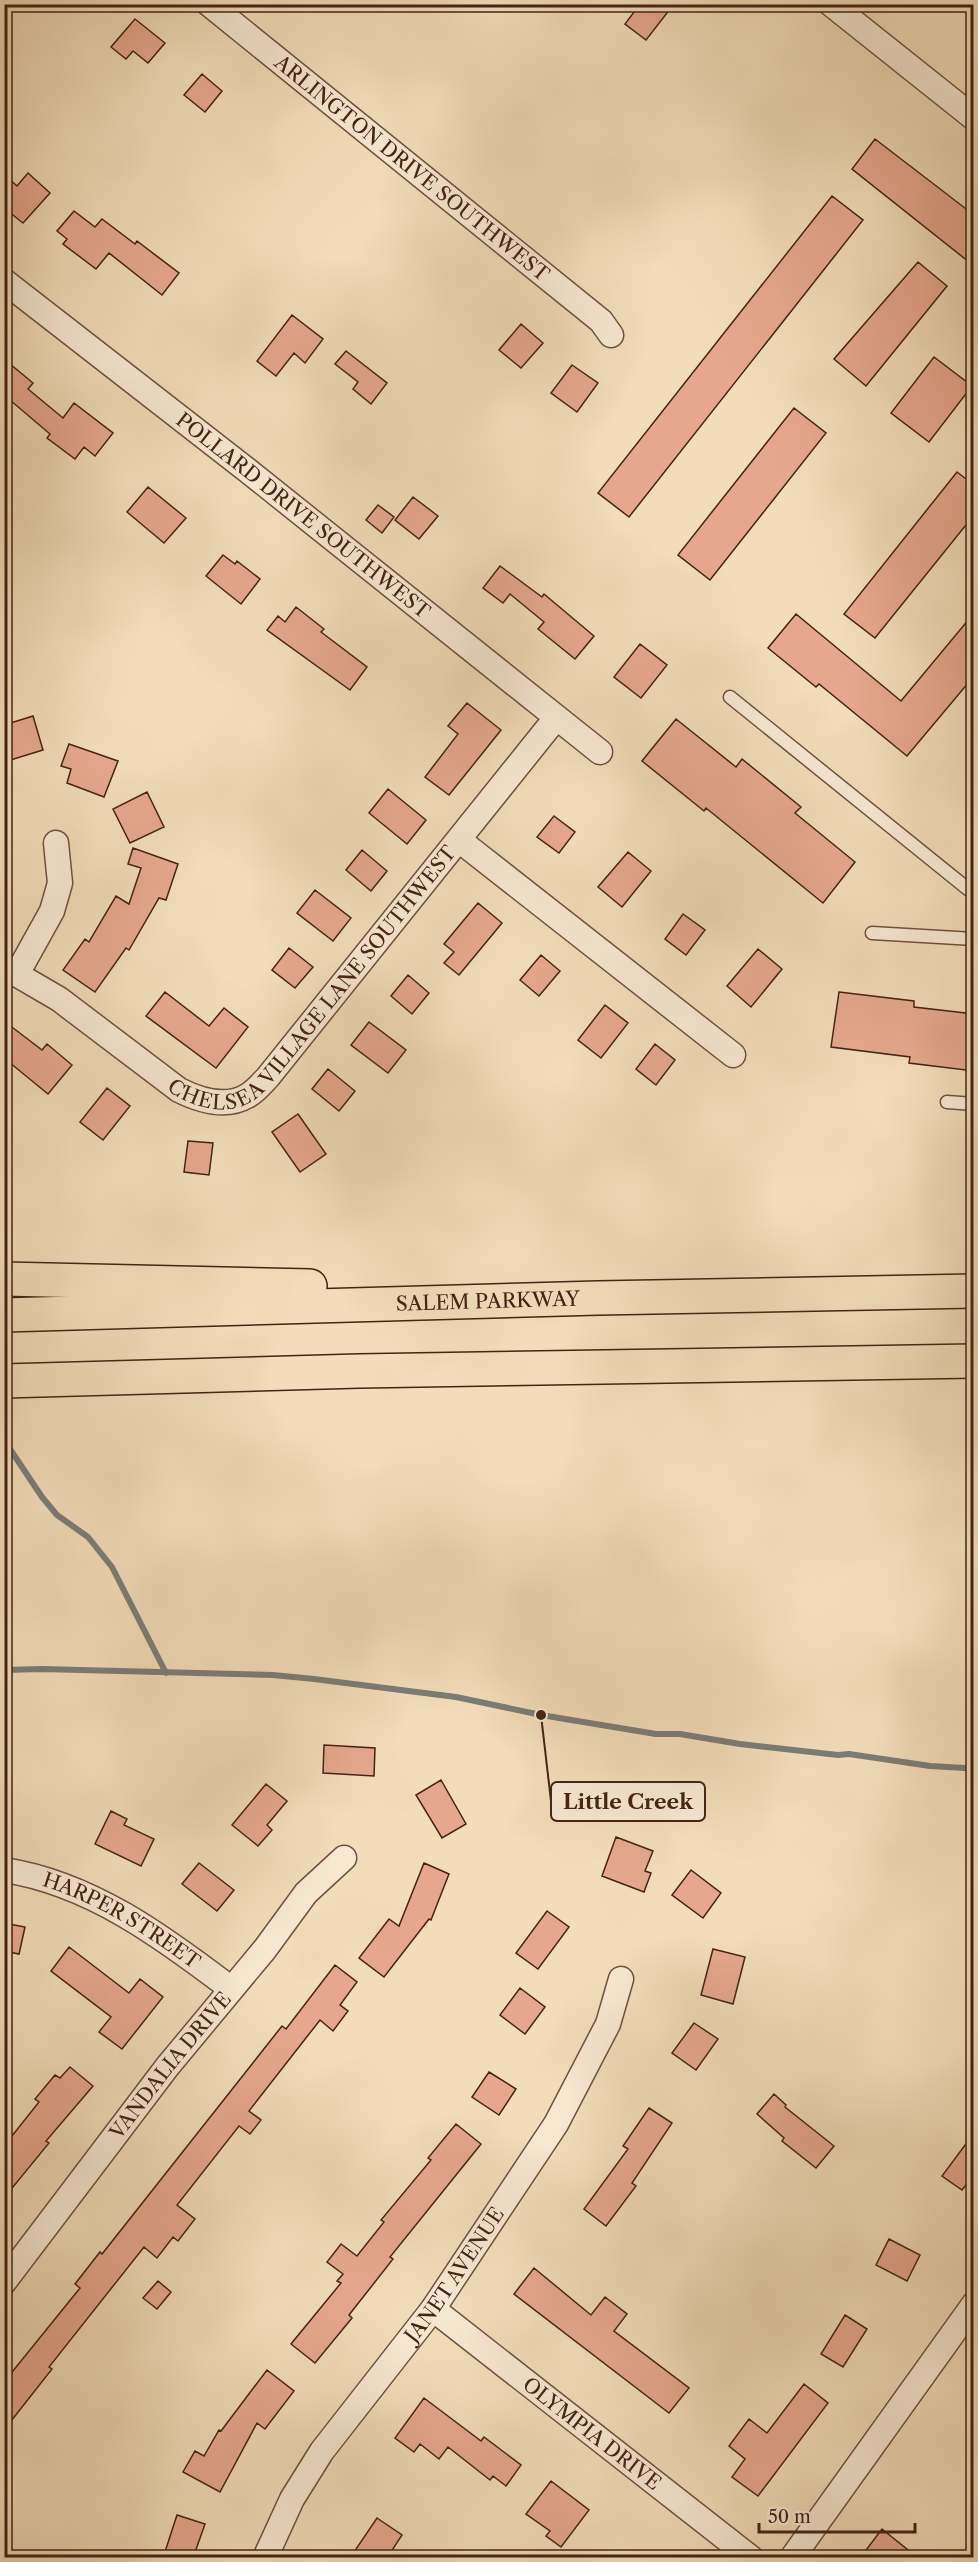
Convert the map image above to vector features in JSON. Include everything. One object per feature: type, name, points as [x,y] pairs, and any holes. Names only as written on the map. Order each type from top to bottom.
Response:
[{"type":"highway","points":[[4,1279],[393,1287],[466,1301]]},
{"type":"highway","name":"SALEM PARKWAY","points":[[4,1315],[466,1301],[974,1291]]},
{"type":"highway","points":[[4,1381],[359,1371],[974,1362]]},
{"type":"street","name":"ARLINGTON DRIVE SOUTHWEST","points":[[209,4],[602,321],[611,335]]},
{"type":"street","points":[[831,4],[974,117]]},
{"type":"street","name":"POLLARD DRIVE SOUTHWEST","points":[[4,281],[247,470],[600,752]]},
{"type":"street","name":"CHELSEA VILLAGE LANE SOUTHWEST","points":[[11,970],[59,999],[179,1090],[200,1100],[221,1103],[246,1097],[268,1077],[556,718]]},
{"type":"street","points":[[459,840],[733,1055]]},
{"type":"street","points":[[11,970],[52,911],[60,883],[56,843]]},
{"type":"street","name":"VANDALIA DRIVE","points":[[4,2282],[160,2076],[230,1988],[265,1949],[306,1893],[344,1858]]},
{"type":"street","name":"HARPER STREET","points":[[4,1870],[30,1874],[110,1906],[176,1947],[230,1988]]},
{"type":"street","name":"JANET AVENUE","points":[[265,2558],[292,2499],[322,2451],[433,2309],[556,2124],[608,2024],[621,1979]]},
{"type":"street","points":[[792,2558],[974,2304]]},
{"type":"street","name":"OLYMPIA DRIVE","points":[[433,2309],[752,2558]]},
{"type":"lane","points":[[730,697],[974,894]]},
{"type":"lane","points":[[872,933],[974,939]]},
{"type":"lane","points":[[947,1102],[974,1104]]},
{"type":"building","points":[[640,4],[674,4],[646,40],[625,24]]},
{"type":"building","points":[[135,19],[165,43],[148,63],[133,51],[126,59],[111,47]]},
{"type":"building","points":[[202,74],[222,91],[205,112],[184,95]]},
{"type":"building","points":[[875,139],[974,215],[974,266],[852,169]]},
{"type":"building","points":[[28,173],[50,193],[23,223],[4,208],[4,174],[17,186]]},
{"type":"building","points":[[832,196],[863,220],[629,517],[598,493]]},
{"type":"building","points":[[74,211],[95,227],[102,219],[135,244],[137,241],[179,273],[162,295],[109,253],[96,269],[63,244],[67,239],[57,231]]},
{"type":"building","points":[[918,262],[947,286],[866,386],[834,359]]},
{"type":"building","points":[[292,315],[323,339],[305,363],[294,353],[276,376],[257,361]]},
{"type":"building","points":[[521,324],[543,343],[521,368],[499,350]]},
{"type":"building","points":[[346,351],[387,383],[371,404],[353,389],[358,382],[335,364]]},
{"type":"building","points":[[934,357],[972,386],[929,442],[891,413]]},
{"type":"building","points":[[4,359],[33,383],[28,389],[63,418],[74,403],[113,433],[95,456],[84,447],[75,459],[47,438],[50,434],[4,395]]},
{"type":"building","points":[[572,365],[598,383],[577,412],[551,393]]},
{"type":"building","points":[[794,408],[826,433],[710,580],[678,555]]},
{"type":"building","points":[[957,472],[974,485],[974,515],[875,638],[844,614]]},
{"type":"building","points":[[148,487],[186,518],[164,543],[127,512]]},
{"type":"building","points":[[413,497],[438,516],[419,539],[395,520]]},
{"type":"building","points":[[378,505],[394,517],[382,533],[366,520]]},
{"type":"building","points":[[223,555],[235,564],[237,561],[260,579],[241,604],[206,576]]},
{"type":"building","points":[[500,566],[542,597],[544,594],[594,636],[575,659],[538,629],[544,622],[510,594],[503,603],[483,588]]},
{"type":"building","points":[[296,607],[324,629],[321,632],[367,667],[350,690],[267,630],[278,616],[285,622]]},
{"type":"building","points":[[974,613],[974,676],[907,756],[819,684],[816,687],[768,648],[796,614],[901,701]]},
{"type":"building","points":[[640,644],[667,665],[641,698],[614,677]]},
{"type":"building","points":[[467,703],[501,730],[449,795],[425,777],[458,734],[448,726]]},
{"type":"building","points":[[33,716],[43,750],[4,762],[4,725]]},
{"type":"building","points":[[676,719],[736,767],[742,759],[801,807],[795,813],[855,862],[823,903],[706,808],[704,811],[642,761]]},
{"type":"building","points":[[69,744],[118,761],[104,797],[67,783],[71,769],[61,766]]},
{"type":"building","points":[[388,789],[426,820],[407,844],[369,813]]},
{"type":"building","points":[[147,792],[164,827],[130,843],[113,809]]},
{"type":"building","points":[[554,816],[575,832],[559,853],[537,837]]},
{"type":"building","points":[[133,848],[178,864],[166,900],[159,898],[129,950],[126,948],[95,992],[63,970],[85,939],[89,942],[116,896],[129,904],[141,868],[128,864]]},
{"type":"building","points":[[362,850],[387,871],[371,891],[346,870]]},
{"type":"building","points":[[628,852],[651,871],[622,907],[598,887]]},
{"type":"building","points":[[315,890],[351,918],[333,941],[297,913]]},
{"type":"building","points":[[478,903],[502,923],[459,975],[444,963],[454,952],[444,944]]},
{"type":"building","points":[[683,914],[705,930],[686,955],[665,939]]},
{"type":"building","points":[[289,948],[313,967],[295,988],[272,970]]},
{"type":"building","points":[[758,949],[782,969],[751,1007],[727,986]]},
{"type":"building","points":[[541,955],[560,971],[539,996],[520,980]]},
{"type":"building","points":[[408,975],[429,993],[412,1014],[391,996]]},
{"type":"building","points":[[165,992],[209,1026],[224,1008],[248,1027],[216,1068],[146,1016]]},
{"type":"building","points":[[839,992],[914,1001],[914,1007],[974,1014],[974,1071],[909,1063],[910,1057],[831,1047]]},
{"type":"building","points":[[605,1005],[628,1023],[601,1058],[578,1040]]},
{"type":"building","points":[[4,1021],[42,1050],[47,1044],[72,1065],[48,1094],[4,1058]]},
{"type":"building","points":[[369,1022],[406,1050],[388,1073],[351,1045]]},
{"type":"building","points":[[655,1044],[675,1060],[656,1085],[636,1069]]},
{"type":"building","points":[[328,1069],[355,1091],[339,1111],[312,1089]]},
{"type":"building","points":[[107,1088],[130,1106],[103,1140],[80,1122]]},
{"type":"building","points":[[298,1114],[326,1154],[300,1172],[272,1132]]},
{"type":"building","points":[[188,1141],[213,1143],[209,1175],[184,1172]]},
{"type":"building","points":[[324,1745],[375,1748],[374,1776],[323,1773]]},
{"type":"building","points":[[441,1780],[466,1824],[442,1838],[416,1795]]},
{"type":"building","points":[[266,1784],[287,1801],[267,1825],[272,1830],[258,1846],[232,1825]]},
{"type":"building","points":[[111,1811],[127,1819],[124,1825],[154,1839],[141,1866],[95,1844]]},
{"type":"building","points":[[616,1837],[653,1851],[645,1871],[651,1873],[644,1892],[602,1876]]},
{"type":"building","points":[[199,1863],[234,1890],[217,1911],[182,1884]]},
{"type":"building","points":[[424,1863],[449,1874],[431,1920],[429,1919],[384,1977],[359,1958],[389,1919],[399,1926]]},
{"type":"building","points":[[691,1870],[721,1893],[703,1918],[672,1895]]},
{"type":"building","points":[[547,1911],[569,1927],[538,1969],[516,1953]]},
{"type":"building","points":[[4,1923],[25,1927],[19,1954],[4,1951]]},
{"type":"building","points":[[69,1947],[129,1993],[140,1979],[163,1997],[122,2049],[99,2032],[111,2017],[51,1971]]},
{"type":"building","points":[[713,1949],[745,1957],[733,2004],[701,1995]]},
{"type":"building","points":[[335,1965],[357,1982],[340,2005],[348,2011],[333,2031],[320,2020],[249,2111],[261,2120],[250,2134],[239,2126],[177,2205],[195,2219],[178,2241],[173,2237],[157,2258],[144,2247],[49,2367],[52,2369],[4,2430],[4,2382],[80,2288],[75,2284],[100,2252],[102,2254],[282,2026],[286,2029]]},
{"type":"building","points":[[520,1988],[545,2007],[525,2034],[500,2015]]},
{"type":"building","points":[[694,2023],[718,2039],[696,2070],[672,2053]]},
{"type":"building","points":[[70,2067],[93,2086],[46,2141],[49,2143],[4,2198],[4,2146],[39,2102],[35,2099],[55,2075],[60,2078]]},
{"type":"building","points":[[489,2072],[516,2089],[499,2115],[472,2097]]},
{"type":"building","points":[[774,2094],[786,2105],[785,2107],[834,2146],[816,2168],[782,2141],[784,2138],[757,2114]]},
{"type":"building","points":[[649,2108],[672,2123],[632,2183],[636,2186],[606,2226],[584,2209],[628,2149],[623,2146]]},
{"type":"building","points":[[456,2124],[481,2144],[390,2257],[393,2259],[349,2315],[352,2318],[315,2363],[291,2344],[341,2283],[337,2281],[343,2274],[327,2262],[341,2244],[357,2256],[384,2222],[381,2220],[431,2160],[428,2158]]},
{"type":"building","points":[[974,2133],[974,2175],[962,2190],[942,2176]]},
{"type":"building","points":[[889,2239],[920,2255],[907,2281],[876,2265]]},
{"type":"building","points":[[534,2268],[591,2315],[605,2297],[627,2314],[614,2331],[689,2388],[669,2413],[514,2294]]},
{"type":"building","points":[[158,2281],[171,2292],[157,2309],[143,2298]]},
{"type":"building","points":[[845,2315],[867,2329],[843,2367],[821,2354]]},
{"type":"building","points":[[267,2370],[294,2391],[265,2429],[257,2423],[220,2492],[183,2472],[195,2451],[204,2456],[219,2430],[221,2431]]},
{"type":"building","points":[[804,2384],[828,2403],[758,2496],[732,2477],[745,2459],[729,2446],[749,2419],[767,2433]]},
{"type":"building","points":[[424,2398],[481,2441],[484,2437],[521,2465],[506,2486],[493,2476],[490,2480],[448,2447],[439,2459],[420,2444],[414,2452],[395,2438]]},
{"type":"building","points":[[551,2481],[589,2510],[561,2547],[546,2536],[550,2531],[526,2514]]},
{"type":"building","points":[[177,2515],[205,2524],[193,2558],[163,2558]]},
{"type":"building","points":[[377,2518],[402,2535],[387,2558],[350,2558]]},
{"type":"building","points":[[882,2529],[918,2558],[860,2558]]},
{"type":"waterway","points":[[4,1440],[42,1497],[57,1515],[88,1537],[112,1567],[166,1673]]},
{"type":"waterway","points":[[4,1670],[273,1675],[314,1679],[456,1697],[541,1715],[656,1734],[680,1734],[740,1744],[838,1755],[849,1754],[974,1771]]},
{"type":"place","name":"Little Creek","points":[[541,1715]]}]
